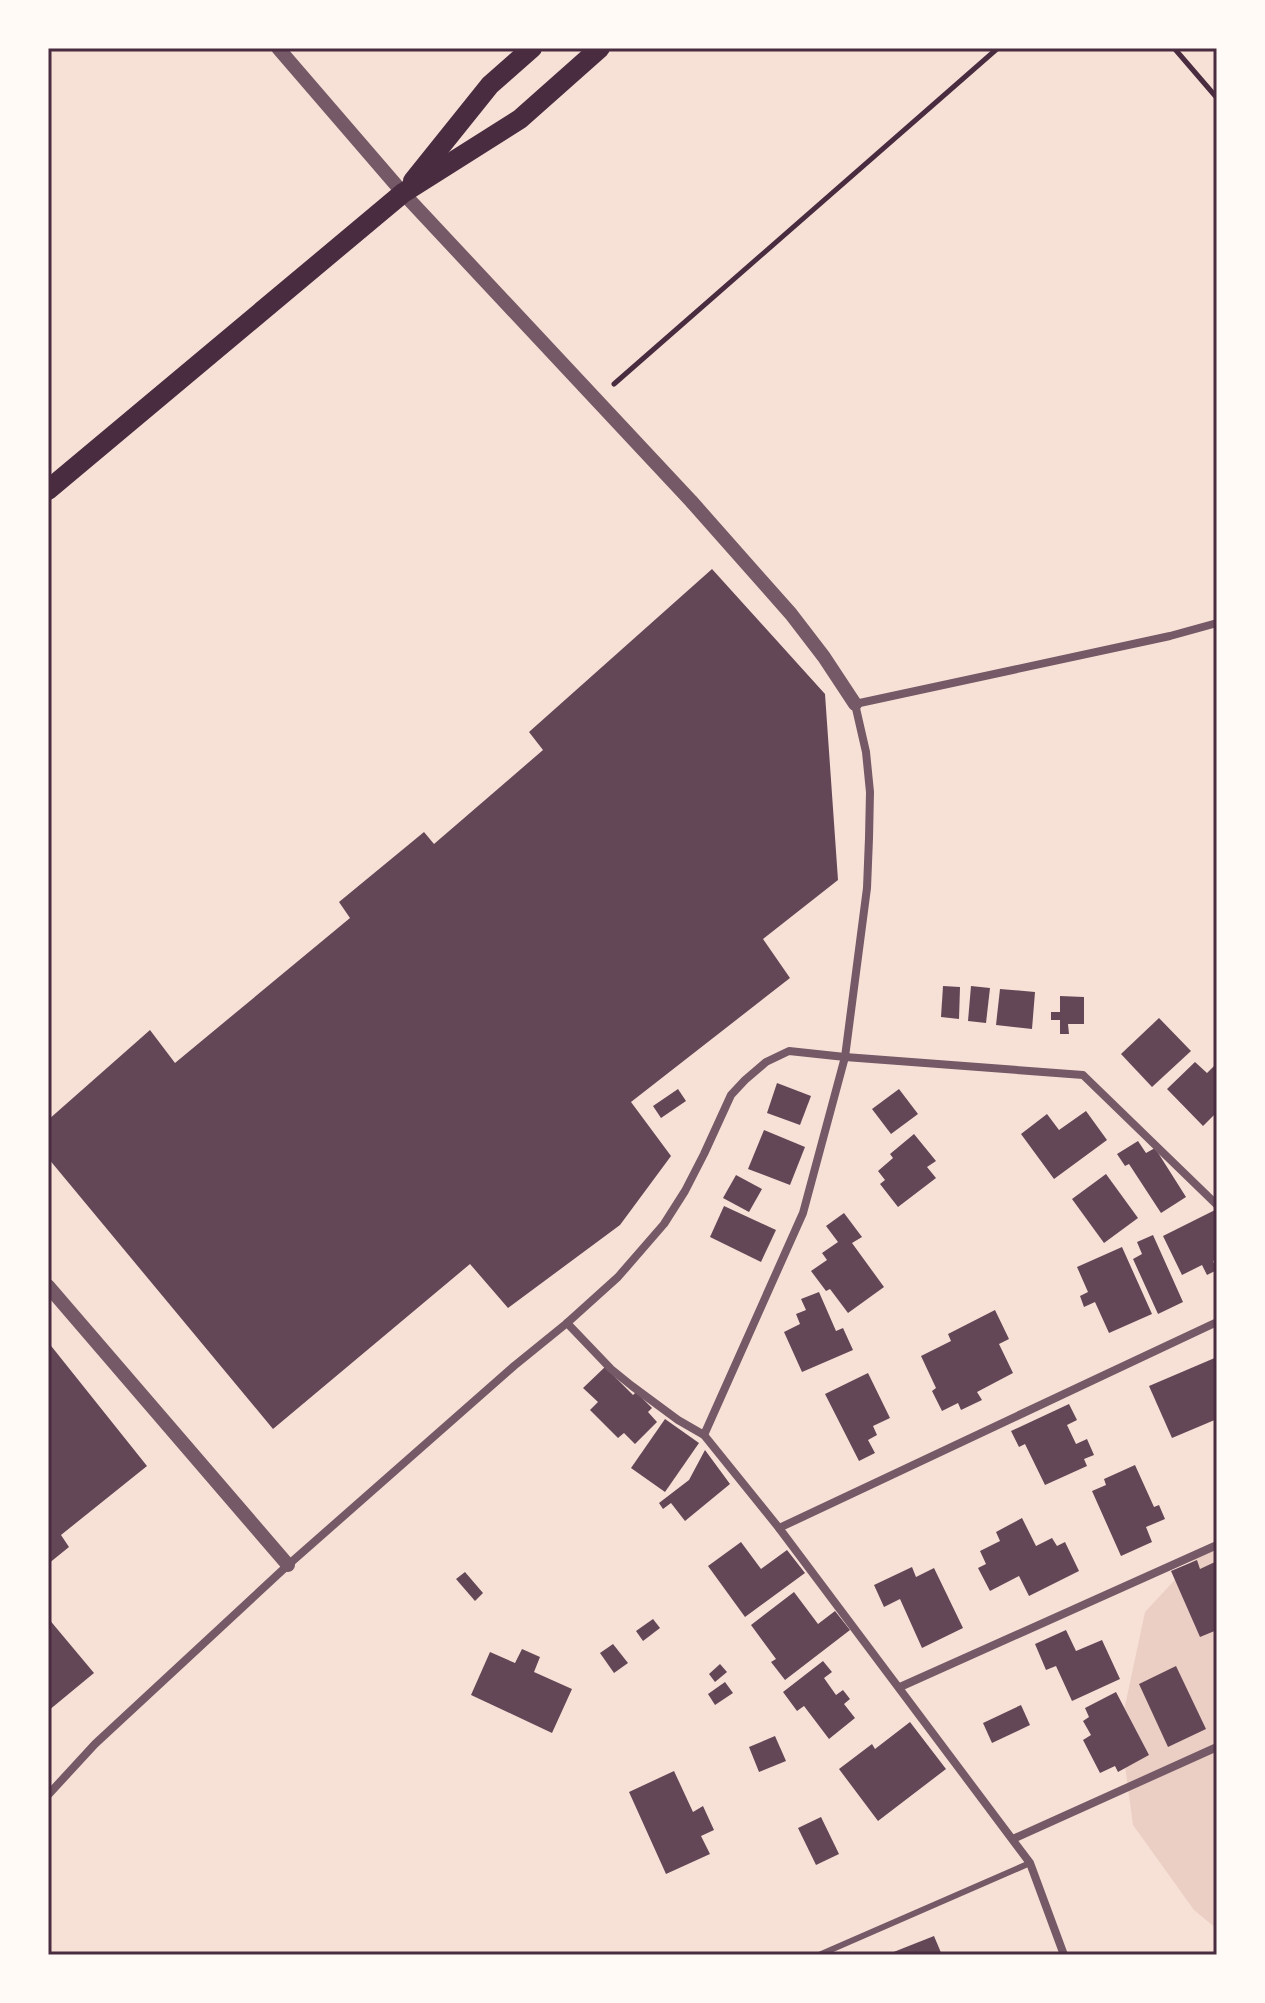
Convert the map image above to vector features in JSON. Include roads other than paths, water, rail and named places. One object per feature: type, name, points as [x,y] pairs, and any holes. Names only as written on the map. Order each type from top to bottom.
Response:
[{"type":"main road","points":[[403,193],[490,85],[532,48]]},
{"type":"main road","points":[[48,490],[403,193],[520,119],[600,48]]},
{"type":"street","points":[[278,48],[403,193],[691,501],[791,614],[855,704],[866,752],[870,792],[869,838],[867,888],[845,1057],[803,1213],[704,1435]]},
{"type":"street","points":[[855,704],[1170,636],[1217,623]]},
{"type":"street","points":[[48,1795],[95,1744],[288,1565],[618,1277],[664,1224],[685,1191],[731,1095],[766,1062],[789,1051],[1083,1075],[1217,1205]]},
{"type":"street","points":[[48,1286],[288,1565]]},
{"type":"street","points":[[779,1528],[1217,1322]]},
{"type":"street","points":[[567,1323],[611,1369],[678,1420],[704,1435],[779,1528],[1030,1863],[1064,1955]]},
{"type":"street","points":[[900,1687],[1217,1545]]},
{"type":"street","points":[[1013,1839],[1217,1747]]},
{"type":"lane","points":[[819,1955],[1030,1863]]}]
